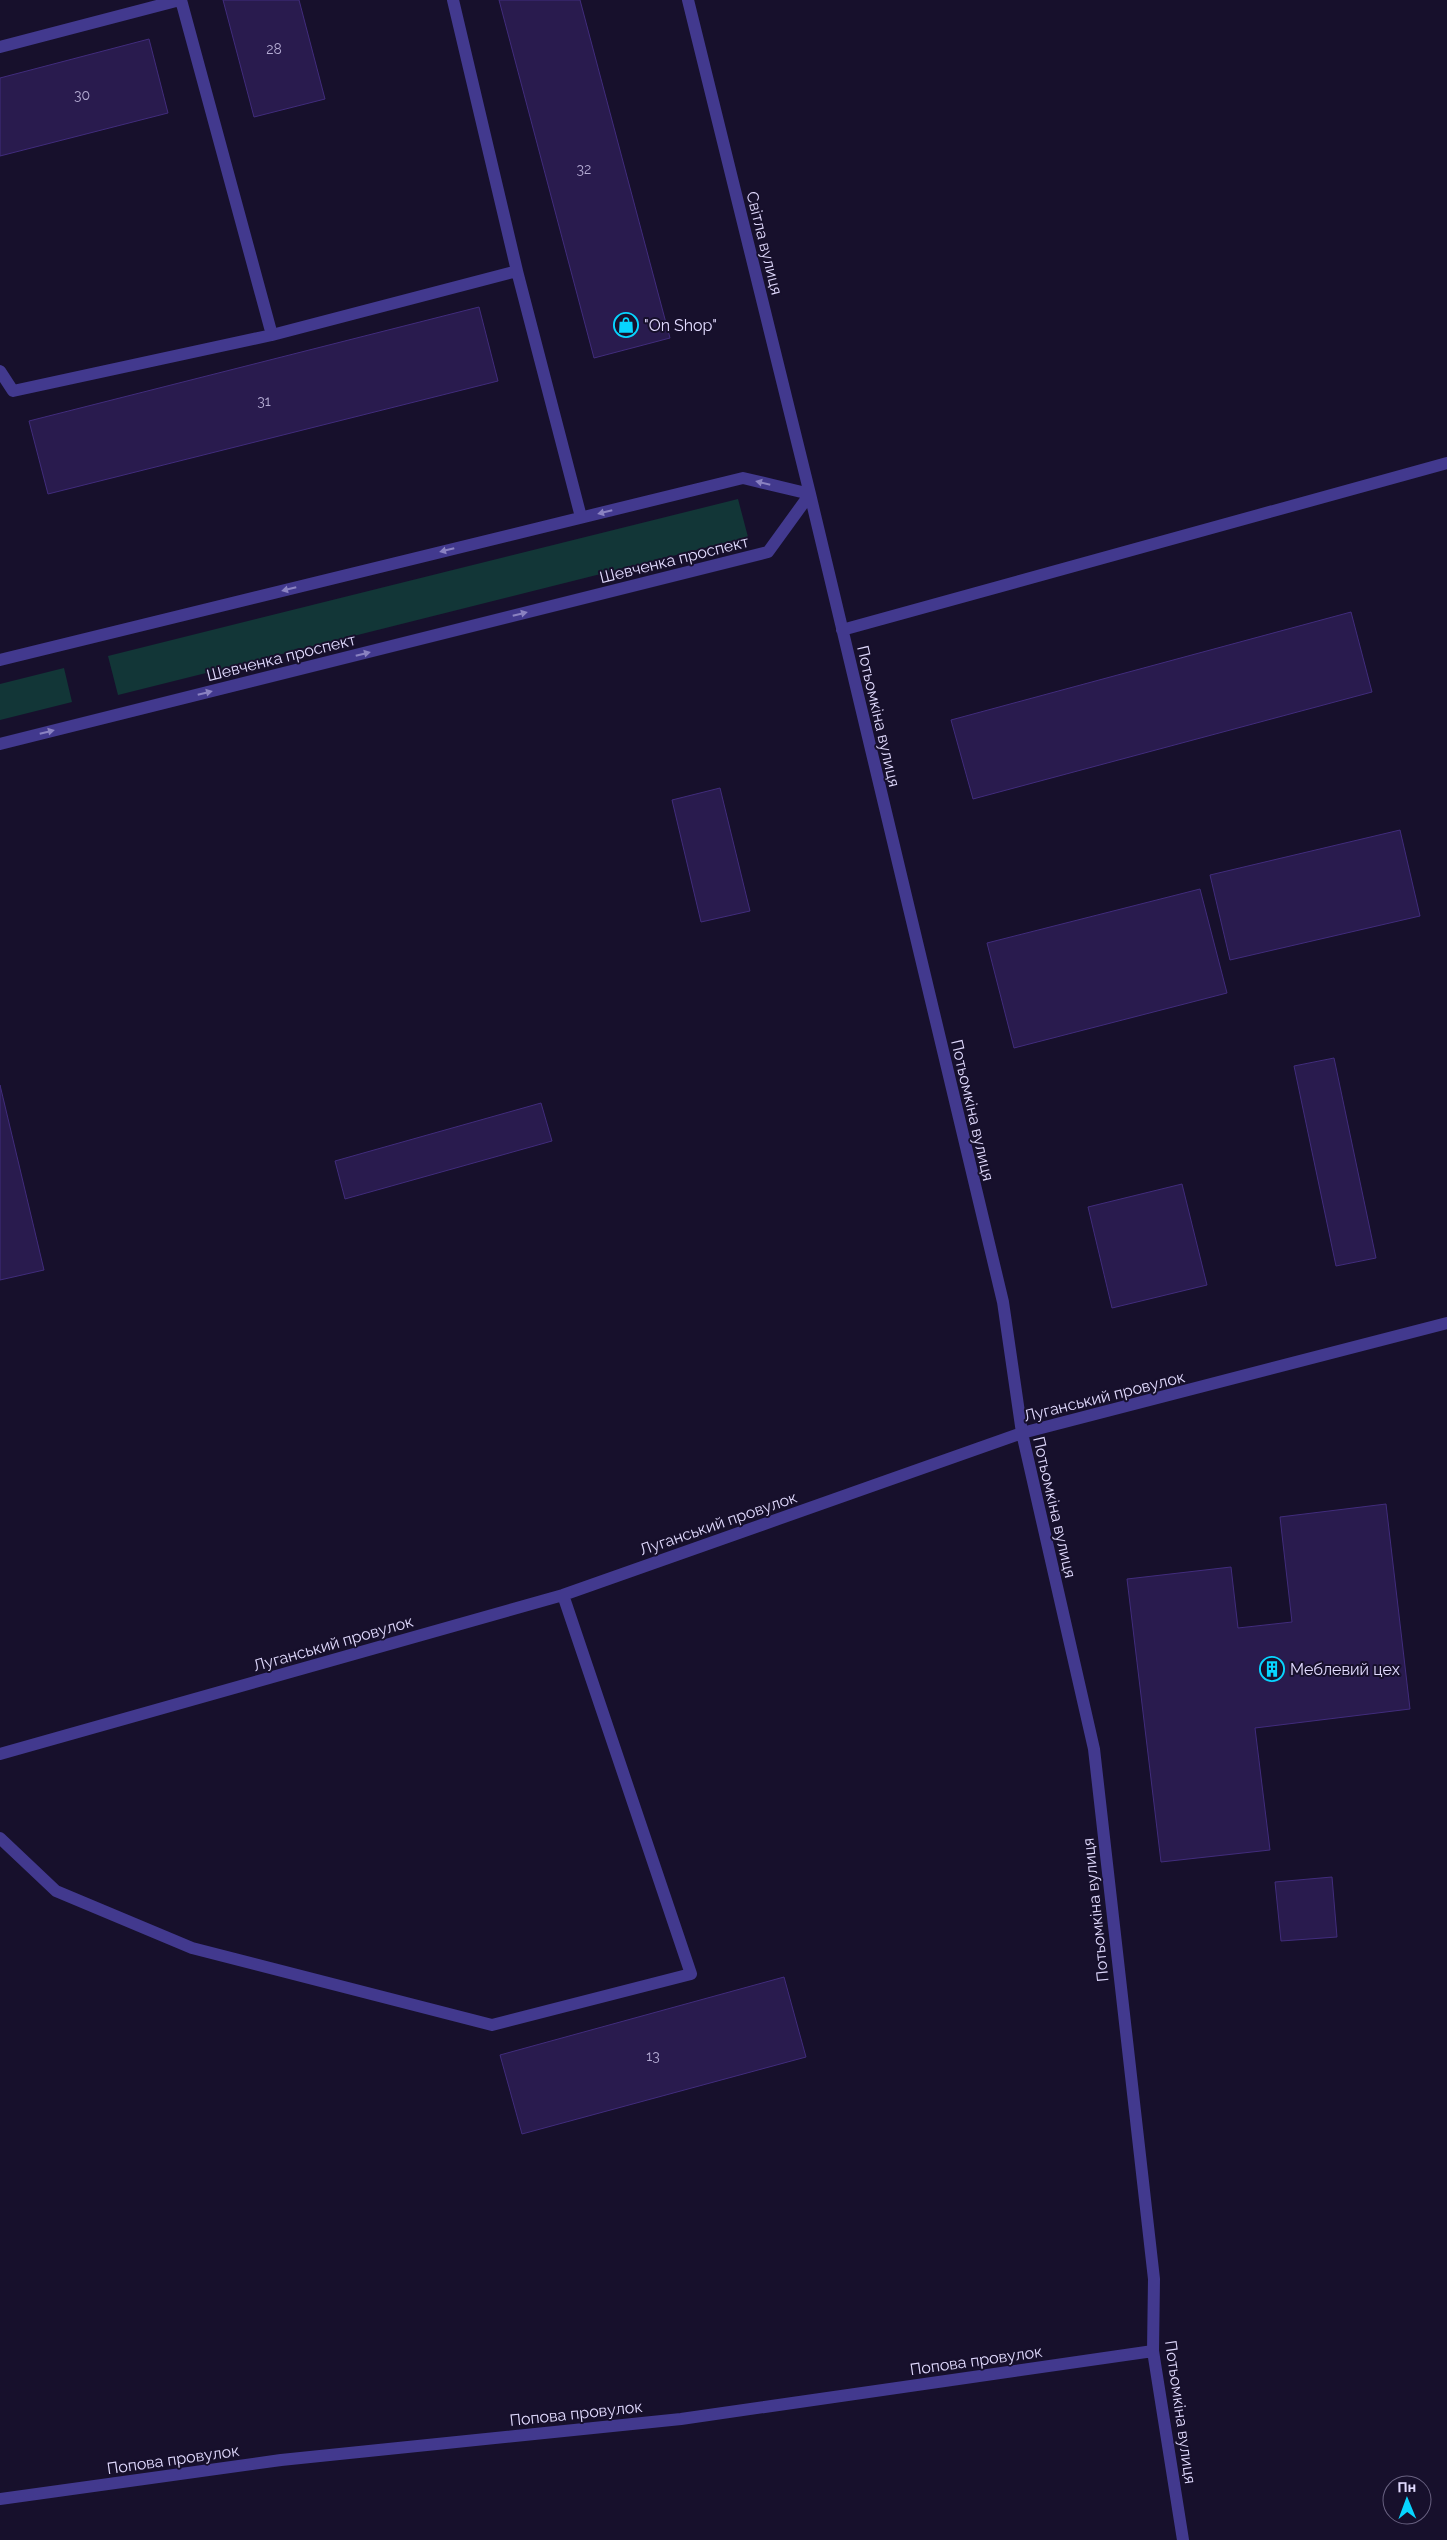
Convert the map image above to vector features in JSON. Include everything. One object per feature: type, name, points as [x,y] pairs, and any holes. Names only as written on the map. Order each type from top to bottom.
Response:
[{"type":"street","points":[[0,47],[180,0],[272,335]]},
{"type":"street","points":[[453,0],[517,271],[581,517]]},
{"type":"street","name":"Світла вулиця","points":[[688,0],[810,494]]},
{"type":"street","points":[[0,371],[13,391],[272,335],[517,271]]},
{"type":"street","points":[[842,630],[1447,463]]},
{"type":"street","points":[[0,660],[743,478],[810,494]]},
{"type":"street","name":"Потьомкіна вулиця","points":[[810,494],[1003,1302],[1022,1434],[1094,1749],[1154,2279],[1153,2350],[1183,2540]]},
{"type":"street","name":"Шевченка проспект","points":[[0,744],[768,552],[810,494]]},
{"type":"street","name":"Луганський провулок","points":[[0,1754],[563,1595],[1022,1434],[1447,1323]]},
{"type":"street","points":[[0,1838],[56,1890],[192,1948],[492,2025],[691,1974],[563,1595]]},
{"type":"street","name":"Попова провулок","points":[[0,2499],[282,2460],[682,2419],[1153,2350]]},
{"type":"green space","points":[[738,499],[748,537],[118,695],[108,656]]},
{"type":"green space","points":[[64,668],[72,702],[0,720],[0,684]]},
{"type":"building","points":[[223,0],[299,0],[325,99],[254,117]]},
{"type":"building","points":[[499,0],[580,0],[670,338],[594,358]]},
{"type":"building","points":[[149,39],[168,113],[0,156],[0,78]]},
{"type":"building","points":[[479,307],[498,381],[48,494],[29,421]]},
{"type":"building","points":[[1351,612],[1372,692],[973,799],[951,720]]},
{"type":"building","points":[[720,788],[750,911],[701,922],[672,800]]},
{"type":"building","points":[[1400,830],[1420,916],[1230,960],[1210,875]]},
{"type":"building","points":[[1200,889],[1227,993],[1014,1048],[987,943]]},
{"type":"building","points":[[1334,1058],[1376,1258],[1336,1266],[1294,1066]]},
{"type":"building","points":[[0,1085],[44,1270],[0,1280]]},
{"type":"building","points":[[541,1103],[552,1141],[345,1199],[335,1161]]},
{"type":"building","points":[[1182,1184],[1207,1285],[1112,1308],[1088,1207]]},
{"type":"building","name":"Меблевий цех","points":[[1386,1504],[1410,1709],[1255,1728],[1270,1850],[1161,1862],[1127,1579],[1231,1567],[1238,1628],[1292,1622],[1280,1517]]},
{"type":"building","points":[[1332,1877],[1337,1937],[1281,1941],[1275,1882]]},
{"type":"building","points":[[784,1977],[806,2057],[522,2134],[500,2055]]},
{"type":"place","name":"\"On Shop\"","points":[[626,325]]},
{"type":"place","name":"Меблевий цех","points":[[1272,1669]]}]
